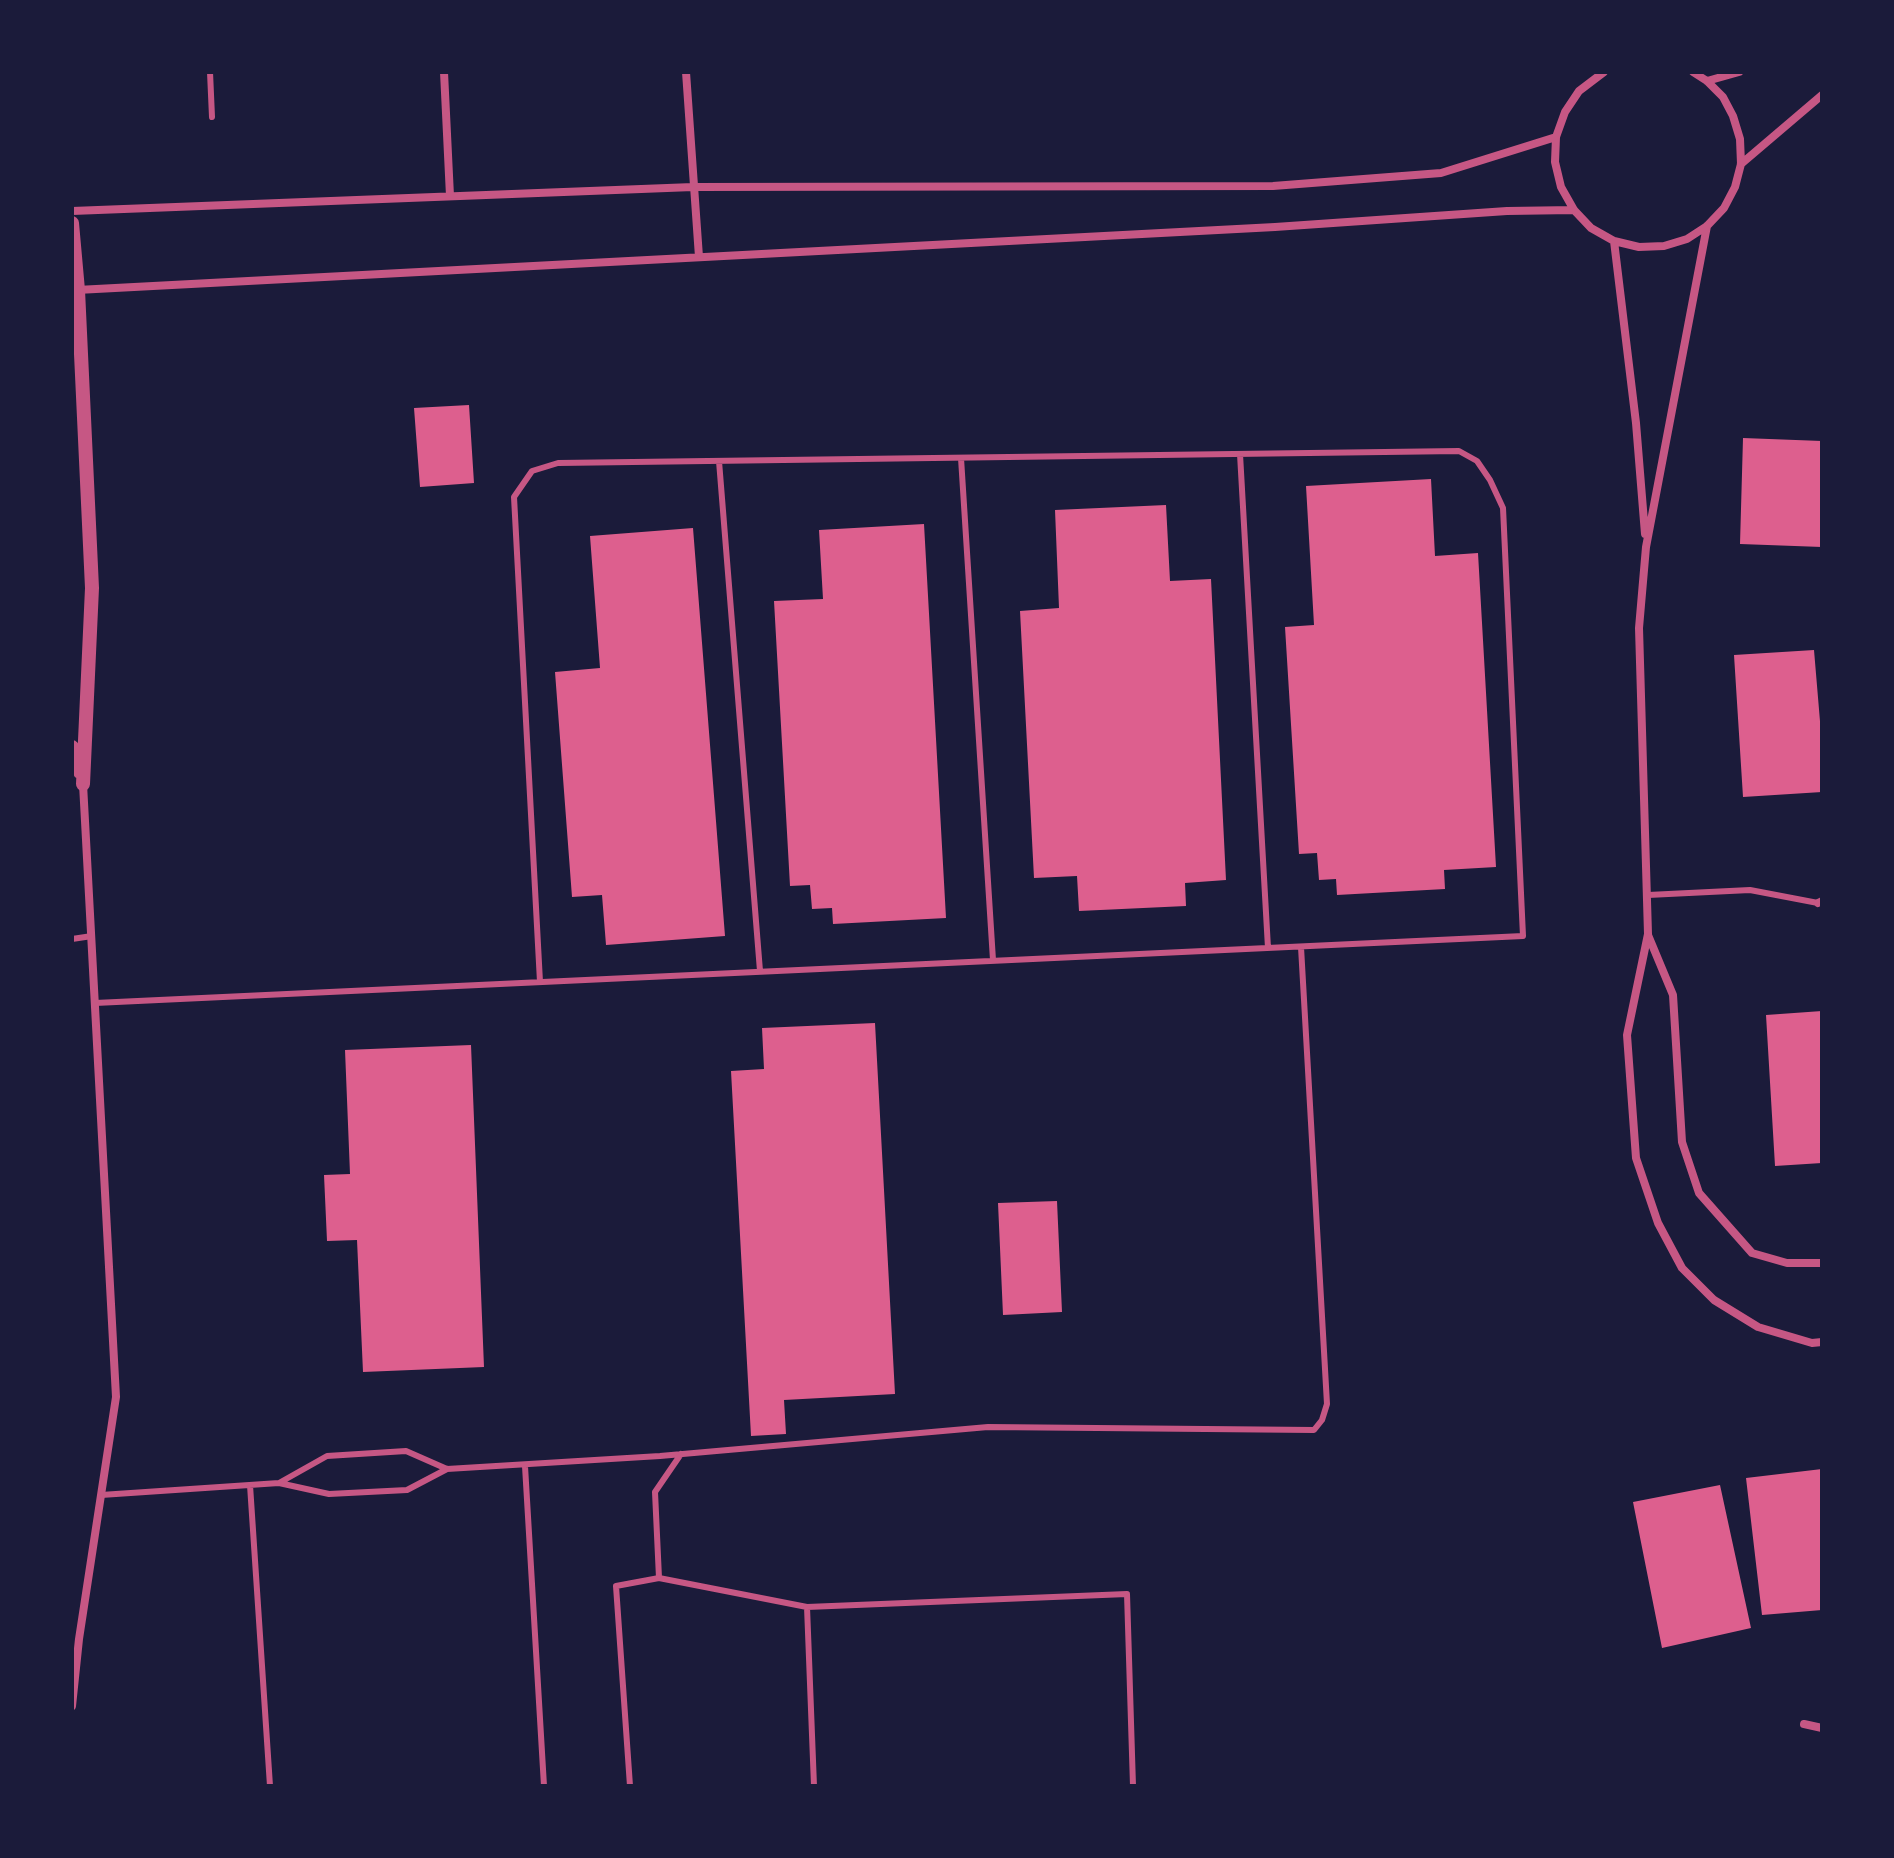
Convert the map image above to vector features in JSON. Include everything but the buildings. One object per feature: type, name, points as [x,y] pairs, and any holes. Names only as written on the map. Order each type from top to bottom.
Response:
[{"type":"street","points":[[444,72],[450,196]]},
{"type":"street","points":[[686,72],[699,257]]},
{"type":"street","points":[[1604,72],[1579,91],[1565,112],[1556,137],[1555,162],[1561,187],[1574,210],[1591,228],[1614,241],[1639,247],[1664,246],[1687,239],[1707,226],[1724,208],[1735,187],[1741,164],[1740,139],[1733,116],[1723,97],[1693,72]]},
{"type":"street","points":[[1707,81],[1739,72]]},
{"type":"street","points":[[1741,164],[1822,95]]},
{"type":"street","points":[[72,211],[693,187],[1273,186],[1441,173],[1556,137]]},
{"type":"street","points":[[75,290],[1275,227],[1507,211],[1574,210]]},
{"type":"street","points":[[72,223],[92,588],[83,784],[116,1397],[72,1706]]},
{"type":"street","points":[[1707,226],[1646,547],[1639,628],[1648,934],[1627,1035],[1636,1158],[1658,1223],[1682,1268],[1714,1300],[1758,1327],[1812,1343],[1822,1342]]},
{"type":"street","points":[[1614,241],[1636,423],[1646,547]]},
{"type":"street","points":[[72,747],[83,784]]},
{"type":"street","points":[[1648,934],[1673,995],[1682,1142],[1699,1193],[1752,1253],[1787,1263],[1822,1263]]},
{"type":"street","points":[[1804,1724],[1822,1728]]},
{"type":"lane","points":[[210,72],[212,117]]},
{"type":"lane","points":[[95,1003],[1523,936],[1503,508],[1490,480],[1477,461],[1459,451],[558,463],[532,471],[514,497],[540,982]]},
{"type":"lane","points":[[1240,454],[1268,948]]},
{"type":"lane","points":[[961,458],[993,960]]},
{"type":"lane","points":[[719,461],[760,971]]},
{"type":"lane","points":[[1648,895],[1750,890],[1820,902]]},
{"type":"lane","points":[[72,939],[92,936]]},
{"type":"lane","points":[[101,1495],[279,1483],[329,1494],[407,1490],[447,1469],[681,1454],[988,1427],[1314,1430],[1322,1420],[1327,1404],[1301,947]]},
{"type":"lane","points":[[279,1483],[327,1456],[406,1451],[447,1469]]},
{"type":"lane","points":[[659,1578],[655,1492],[681,1454]]},
{"type":"lane","points":[[525,1466],[544,1786]]},
{"type":"lane","points":[[250,1485],[270,1786]]},
{"type":"lane","points":[[630,1786],[616,1586],[659,1578],[807,1607],[1127,1594],[1133,1786]]},
{"type":"lane","points":[[807,1607],[814,1786]]}]
